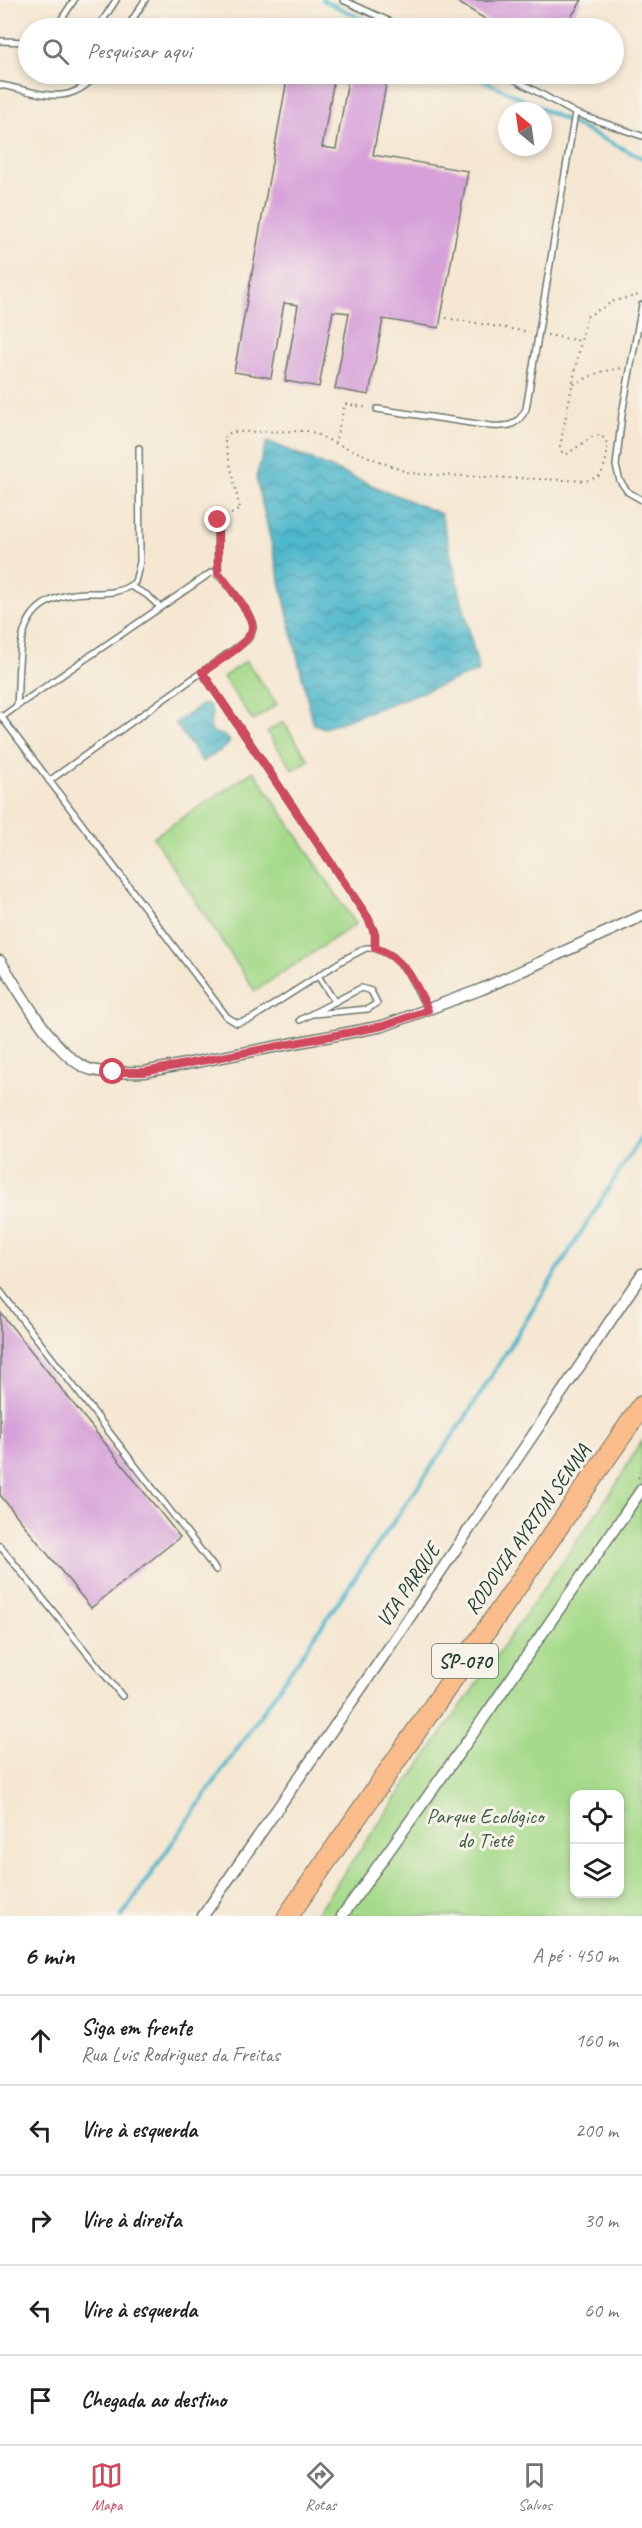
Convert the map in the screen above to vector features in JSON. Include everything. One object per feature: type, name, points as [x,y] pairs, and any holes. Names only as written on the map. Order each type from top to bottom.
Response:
[{"type":"highway","name":"RODOVIA AYRTON SENNA","points":[[288,1916],[642,1406]]},
{"type":"street","points":[[0,961],[65,1054],[72,1060],[91,1069],[144,1072],[383,1026],[482,989],[642,916]]},
{"type":"street","name":"VIA PARQUE","points":[[203,1916],[382,1658],[642,1274]]},
{"type":"street","points":[[342,1916],[479,1725],[642,1489]]},
{"type":"lane","points":[[62,18],[74,0]]},
{"type":"lane","points":[[104,18],[116,0]]},
{"type":"lane","points":[[133,18],[145,0]]},
{"type":"lane","points":[[343,0],[382,18]]},
{"type":"lane","points":[[0,41],[18,42]]},
{"type":"lane","points":[[0,85],[58,96],[69,95],[88,84]]},
{"type":"lane","points":[[523,84],[575,113],[642,136]]},
{"type":"lane","points":[[377,409],[491,426],[510,427],[520,420],[526,409],[575,113]]},
{"type":"lane","points":[[642,305],[616,466],[620,481],[628,492],[642,500]]},
{"type":"lane","points":[[17,706],[23,632],[29,618],[36,610],[60,597],[111,592],[130,586],[138,578],[140,562],[139,448]]},
{"type":"lane","points":[[218,517],[218,574]]},
{"type":"lane","points":[[49,781],[247,640],[253,627],[251,619],[218,574],[212,572],[205,575],[1,716],[49,781],[227,1017],[237,1023],[250,1019],[358,951],[375,948],[392,956],[407,971],[428,1010]]},
{"type":"lane","points":[[130,586],[147,595],[160,607]]},
{"type":"lane","points":[[202,672],[368,918],[375,934],[375,948]]},
{"type":"lane","points":[[318,976],[335,1002]]},
{"type":"lane","points":[[300,1020],[362,988],[371,991],[377,1003],[368,1009],[314,1014]]},
{"type":"lane","points":[[0,1292],[216,1570]]},
{"type":"lane","points":[[0,1546],[122,1696]]},
{"type":"path","points":[[218,517],[229,516],[240,509],[224,437],[231,432],[310,431],[406,472],[417,474],[586,481],[600,476],[607,444],[600,435],[592,437],[567,454],[562,452],[560,446],[581,341]]},
{"type":"path","points":[[573,384],[600,372],[631,367]]},
{"type":"path","points":[[335,443],[345,404],[377,409]]},
{"type":"green space","points":[[246,661],[277,704],[253,721],[223,677]]},
{"type":"green space","points":[[283,722],[309,760],[293,770],[267,732]]},
{"type":"green space","points":[[254,771],[356,924],[255,991],[153,837]]},
{"type":"green space","name":"Parque Ecológico do Tietê","points":[[642,1440],[642,1916],[314,1916],[614,1488]]},
{"type":"water","points":[[267,441],[441,514],[479,671],[325,728],[313,724],[256,477]]},
{"type":"water","points":[[208,704],[212,714],[210,724],[212,732],[225,736],[230,741],[226,747],[202,762],[175,723],[201,705]]},
{"type":"building","points":[[454,0],[582,0],[570,18],[484,18]]},
{"type":"building","points":[[286,84],[333,84],[322,147],[336,149],[347,84],[386,84],[373,155],[468,171],[439,328],[383,319],[369,395],[335,389],[349,313],[333,311],[319,387],[285,381],[298,305],[284,303],[271,378],[234,372]]},
{"type":"building","points":[[0,1312],[180,1537],[91,1608],[0,1495]]},
{"type":"waterway","points":[[323,0],[360,18]]},
{"type":"waterway","points":[[491,84],[642,158]]},
{"type":"waterway","points":[[122,1916],[465,1418],[642,1135]]},
{"type":"route","points":[[113,1072],[144,1072],[383,1026],[428,1010],[407,971],[392,956],[375,948],[375,934],[368,918],[202,672],[247,640],[253,627],[251,619],[218,574],[218,520]]}]
